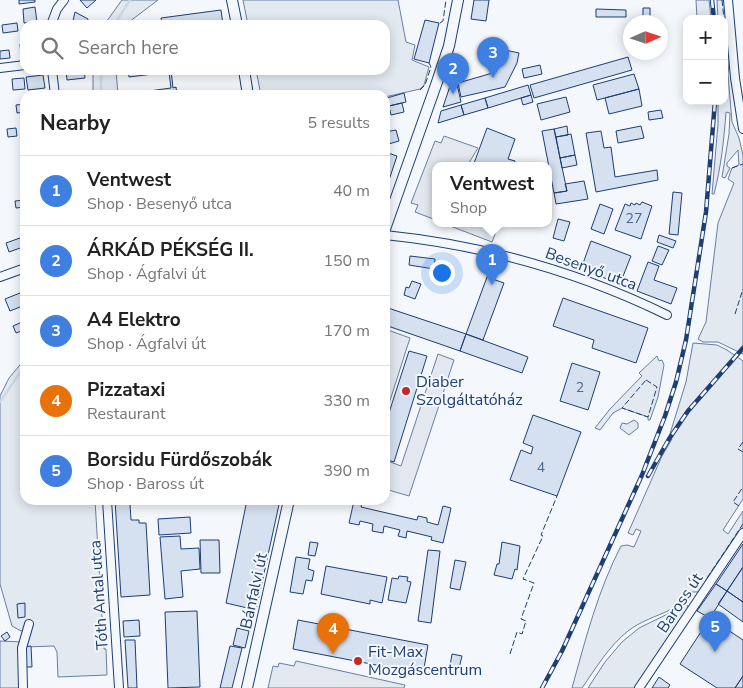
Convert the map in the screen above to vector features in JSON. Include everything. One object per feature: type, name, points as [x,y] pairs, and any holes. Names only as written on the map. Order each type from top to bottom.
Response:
[{"type":"main road","points":[[232,0],[236,20]]},
{"type":"main road","points":[[390,214],[445,59],[458,0]]},
{"type":"main road","points":[[245,75],[247,90]]},
{"type":"main road","name":"Bánfalvi út","points":[[247,688],[288,505]]},
{"type":"street","points":[[52,20],[64,0]]},
{"type":"street","points":[[728,0],[735,78],[743,130]]},
{"type":"street","points":[[0,68],[20,66]]},
{"type":"street","points":[[53,75],[54,90]]},
{"type":"street","name":"Besenyő utca","points":[[390,236],[484,250],[535,264],[627,295],[668,315]]},
{"type":"street","points":[[0,277],[20,270]]},
{"type":"street","name":"Tóth Antal utca","points":[[107,505],[119,688]]},
{"type":"street","name":"Baross út","points":[[639,688],[743,533]]},
{"type":"street","points":[[23,688],[22,648],[29,624]]},
{"type":"shaded area","points":[[122,0],[158,0],[132,20],[108,20]]},
{"type":"shaded area","points":[[243,0],[398,0],[406,42],[415,45],[412,60],[429,67],[424,85],[420,89],[390,96],[390,90],[260,90],[257,75],[390,75],[390,20],[247,20]]},
{"type":"shaded area","points":[[696,0],[709,0],[711,15],[697,15]]},
{"type":"shaded area","points":[[717,0],[724,0],[726,15],[718,15]]},
{"type":"shaded area","points":[[728,35],[730,53],[728,74]]},
{"type":"shaded area","points":[[728,74],[732,122],[739,138],[743,155],[743,354],[718,342],[703,342],[698,339],[706,322],[718,223],[734,183],[728,179],[732,168],[739,165],[738,150],[727,163],[727,166],[730,168],[725,178],[722,177],[729,134],[730,113],[726,112],[720,164],[714,194],[712,194],[718,105],[728,105]]},
{"type":"shaded area","points":[[93,75],[116,75],[118,90],[93,90]]},
{"type":"shaded area","points":[[444,136],[478,148],[469,162],[432,162],[432,218],[415,212],[418,205],[411,203],[435,141],[441,143]]},
{"type":"shaded area","points":[[453,227],[498,227],[492,242]]},
{"type":"shaded area","points":[[390,331],[410,338],[390,400]]},
{"type":"shaded area","points":[[693,343],[717,345],[743,361],[743,499],[723,530],[728,534],[743,511],[743,527],[698,592],[690,592],[670,610],[628,631],[609,650],[582,688],[572,688],[605,580],[621,546],[634,547],[641,531],[636,529],[633,535],[628,533],[662,456],[672,439],[669,437],[686,382]]},
{"type":"shaded area","points":[[438,354],[454,360],[409,496],[390,490],[390,462],[401,466]]},
{"type":"shaded area","points":[[657,356],[664,365],[658,397],[650,420],[648,420],[648,417],[622,408],[613,413],[600,430],[595,428],[610,409],[642,376],[639,373]]},
{"type":"shaded area","points":[[20,365],[20,505],[95,505],[107,675],[58,677],[57,652],[54,646],[24,647],[23,688],[0,688],[0,641],[23,642],[25,628],[21,631],[12,626],[0,584],[0,396],[9,378]]},
{"type":"shaded area","points":[[634,420],[638,423],[638,428],[629,435],[620,428],[622,423],[627,424]]},
{"type":"shaded area","points":[[686,605],[688,606],[687,610],[634,688],[588,688],[605,662],[622,642],[639,628]]},
{"type":"shaded area","points":[[296,661],[405,685],[404,688],[268,688],[273,666],[278,667],[279,663],[294,666]]},
{"type":"building","points":[[19,0],[35,0],[35,2],[19,4]]},
{"type":"building","points":[[80,0],[96,0],[87,8]]},
{"type":"building","points":[[474,0],[489,0],[486,21],[471,19]]},
{"type":"building","points":[[35,7],[37,20],[24,20],[23,9]]},
{"type":"building","points":[[643,8],[650,8],[650,15],[643,15]]},
{"type":"building","points":[[596,9],[626,10],[626,15],[623,15],[623,17],[596,17]]},
{"type":"building","points":[[221,10],[222,20],[161,20],[161,18]]},
{"type":"building","points":[[75,12],[88,19],[88,20],[73,20]]},
{"type":"building","points":[[425,20],[439,23],[429,63],[414,59]]},
{"type":"building","points":[[17,23],[18,31],[3,33],[2,25]]},
{"type":"building","points":[[9,50],[10,58],[0,59],[0,51]]},
{"type":"building","points":[[505,50],[519,53],[517,63],[505,87],[461,97],[458,83],[496,72]]},
{"type":"building","points":[[623,58],[623,60],[629,60],[632,70],[534,98],[530,85]]},
{"type":"building","points":[[540,65],[542,74],[524,78],[522,69]]},
{"type":"building","points":[[634,74],[639,89],[597,100],[593,85]]},
{"type":"building","points":[[43,75],[45,88],[28,90],[26,77]]},
{"type":"building","points":[[66,75],[85,75],[85,78],[67,80]]},
{"type":"building","points":[[129,75],[145,75],[129,77]]},
{"type":"building","points":[[169,75],[172,75],[173,88],[176,87],[176,90],[156,90],[171,88]]},
{"type":"building","points":[[24,78],[25,89],[13,90],[12,79]]},
{"type":"building","points":[[457,84],[461,102],[443,107],[450,86]]},
{"type":"building","points":[[528,85],[531,95],[488,108],[485,98]]},
{"type":"building","points":[[639,89],[642,106],[609,114],[605,98]]},
{"type":"building","points":[[404,93],[406,102],[390,106],[390,97]]},
{"type":"building","points":[[531,95],[533,102],[523,105],[521,98]]},
{"type":"building","points":[[566,97],[570,112],[541,120],[537,104]]},
{"type":"building","points":[[485,98],[488,108],[464,115],[461,105]]},
{"type":"building","points":[[402,103],[404,112],[391,115],[390,106]]},
{"type":"building","points":[[16,105],[20,105],[20,113],[17,113]]},
{"type":"building","points":[[461,105],[464,115],[438,123],[441,111]]},
{"type":"building","points":[[661,110],[663,118],[649,120],[648,112]]},
{"type":"building","points":[[567,126],[568,135],[556,137],[554,129]]},
{"type":"building","points":[[641,126],[644,138],[618,143],[616,131]]},
{"type":"building","points":[[16,128],[17,136],[8,137],[7,129]]},
{"type":"building","points":[[487,128],[515,139],[508,159],[515,162],[474,162]]},
{"type":"building","points":[[554,129],[567,191],[554,193],[552,162],[548,162],[542,131]]},
{"type":"building","points":[[396,130],[399,141],[390,144],[390,131]]},
{"type":"building","points":[[601,131],[604,148],[611,147],[615,177],[657,170],[658,180],[596,192],[586,133]]},
{"type":"building","points":[[571,134],[575,155],[560,158],[556,137]]},
{"type":"building","points":[[390,154],[397,156],[390,177]]},
{"type":"building","points":[[575,155],[577,165],[562,168],[560,158]]},
{"type":"building","points":[[584,181],[588,199],[556,204],[554,193],[567,191],[565,184]]},
{"type":"building","points":[[673,192],[682,193],[678,235],[669,234]]},
{"type":"building","points":[[20,200],[20,208],[16,208],[15,201]]},
{"type":"building","points":[[642,202],[652,206],[641,239],[615,230],[625,204],[630,206],[631,203],[635,205],[636,203],[640,205]]},
{"type":"building","points":[[600,204],[613,209],[604,234],[591,229]]},
{"type":"building","points":[[558,219],[570,222],[564,241],[553,238]]},
{"type":"building","points":[[659,235],[676,241],[673,248],[657,242]]},
{"type":"building","points":[[20,238],[20,248],[9,252],[6,243]]},
{"type":"building","points":[[591,241],[631,256],[620,284],[581,269]]},
{"type":"building","points":[[658,246],[669,250],[662,265],[652,261]]},
{"type":"building","points":[[552,254],[569,259],[568,264],[551,258]]},
{"type":"building","points":[[410,256],[435,259],[434,269],[409,265]]},
{"type":"building","points":[[648,262],[659,266],[654,280],[677,288],[671,304],[637,291]]},
{"type":"building","points":[[487,277],[504,283],[483,340],[466,334]]},
{"type":"building","points":[[412,281],[421,284],[415,299],[404,295],[406,287],[409,288]]},
{"type":"building","points":[[20,293],[20,307],[10,311],[5,299]]},
{"type":"building","points":[[563,298],[648,328],[636,363],[592,348],[594,340],[553,326]]},
{"type":"building","points":[[390,309],[466,334],[460,351],[390,327]]},
{"type":"building","points":[[20,323],[20,332],[16,333],[13,326]]},
{"type":"building","points":[[466,334],[528,357],[522,373],[460,351]]},
{"type":"building","name":"Diaber Szolgáltatóház","points":[[409,351],[427,356],[394,462],[390,461],[390,410]]},
{"type":"building","points":[[572,363],[600,372],[588,410],[560,401]]},
{"type":"building","points":[[533,415],[581,432],[557,496],[510,480],[521,450],[531,454],[533,447],[523,443]]},
{"type":"building","points":[[115,505],[130,505],[131,520],[139,520],[139,523],[146,523],[150,595],[121,597]]},
{"type":"building","points":[[246,505],[279,505],[256,610],[226,603]]},
{"type":"building","points":[[353,505],[361,505],[361,507],[417,520],[418,516],[427,518],[427,522],[438,525],[443,506],[451,508],[443,543],[431,540],[432,537],[407,531],[406,538],[398,536],[400,530],[384,526],[383,533],[372,531],[373,524],[360,521],[359,525],[349,523]]},
{"type":"building","points":[[190,517],[191,533],[159,535],[158,519]]},
{"type":"building","points":[[180,536],[181,549],[199,548],[200,569],[181,571],[183,597],[165,599],[160,537]]},
{"type":"building","points":[[200,540],[219,540],[220,573],[201,573]]},
{"type":"building","points":[[310,542],[318,543],[315,556],[308,555]]},
{"type":"building","points":[[502,542],[520,546],[517,570],[515,569],[512,579],[494,575],[497,564],[499,564]]},
{"type":"building","points":[[743,544],[743,567],[727,591],[716,584]]},
{"type":"building","points":[[428,550],[440,551],[431,623],[418,621]]},
{"type":"building","points":[[296,557],[310,559],[308,569],[314,571],[312,581],[306,580],[303,594],[290,592]]},
{"type":"building","points":[[455,560],[466,562],[460,590],[450,588]]},
{"type":"building","points":[[326,566],[387,577],[382,603],[370,600],[370,604],[321,594]]},
{"type":"building","points":[[743,567],[743,602],[727,591]]},
{"type":"building","points":[[399,576],[408,577],[407,581],[411,582],[406,603],[388,600],[392,578],[398,579]]},
{"type":"building","points":[[716,584],[727,591],[710,618],[697,611]]},
{"type":"building","points":[[727,591],[743,602],[743,622],[718,604]]},
{"type":"building","points":[[25,603],[25,617],[18,618],[17,604]]},
{"type":"building","points":[[197,611],[200,687],[168,688],[165,612]]},
{"type":"building","points":[[710,618],[743,640],[743,676],[735,688],[717,688],[680,664]]},
{"type":"building","points":[[139,620],[140,636],[124,637],[123,621]]},
{"type":"building","points":[[298,620],[428,645],[423,674],[293,649]]},
{"type":"building","points":[[237,628],[249,631],[245,648],[233,645]]},
{"type":"building","points":[[7,632],[10,637],[5,641],[1,636]]},
{"type":"building","points":[[125,640],[135,640],[137,688],[128,688]]},
{"type":"building","points":[[31,646],[32,667],[24,667],[23,647]]},
{"type":"building","points":[[230,646],[242,648],[232,688],[220,688]]},
{"type":"building","points":[[452,654],[462,656],[459,668],[450,666]]},
{"type":"building","points":[[743,676],[743,688],[735,688]]},
{"type":"building","points":[[659,677],[670,685],[668,688],[652,688]]},
{"type":"waterway","points":[[117,20],[130,0]]},
{"type":"waterway","points":[[101,75],[101,90]]},
{"type":"waterway","points":[[0,402],[20,372]]},
{"type":"railway","points":[[712,0],[714,15]]},
{"type":"railway","points":[[542,688],[562,651],[642,475],[676,382],[686,340],[706,212],[715,105]]},
{"type":"railway","points":[[648,476],[669,439],[688,411],[743,348]]},
{"type":"fence","points":[[440,23],[443,21],[446,0]]},
{"type":"fence","points":[[722,0],[724,15]]},
{"type":"fence","points":[[420,90],[425,85],[431,67],[429,63]]},
{"type":"fence","points":[[732,168],[743,164]]},
{"type":"fence","points":[[735,314],[743,289]]},
{"type":"fence","points":[[646,380],[657,387],[648,417],[622,408],[646,380]]},
{"type":"fence","points":[[743,442],[738,449],[743,452]]},
{"type":"fence","points":[[739,506],[733,502],[743,487]]},
{"type":"fence","points":[[510,654],[517,632],[522,634],[526,621],[521,619],[534,583],[523,579],[543,536],[541,535],[557,496]]},
{"type":"fence","points":[[707,578],[743,524]]},
{"type":"place","name":"A4 Elektro","points":[[493,78]]},
{"type":"place","name":"ÁRKÁD PÉKSÉG II.","points":[[453,94]]},
{"type":"place","name":"Ventwest","points":[[492,285]]},
{"type":"place","name":"Diaber Szolgáltatóház","points":[[406,391]]},
{"type":"place","name":"Borsidu Fürdőszobák","points":[[715,652]]},
{"type":"place","name":"Pizzataxi","points":[[333,654]]},
{"type":"place","name":"Fit-Max Mozgáscentrum","points":[[358,661]]}]
